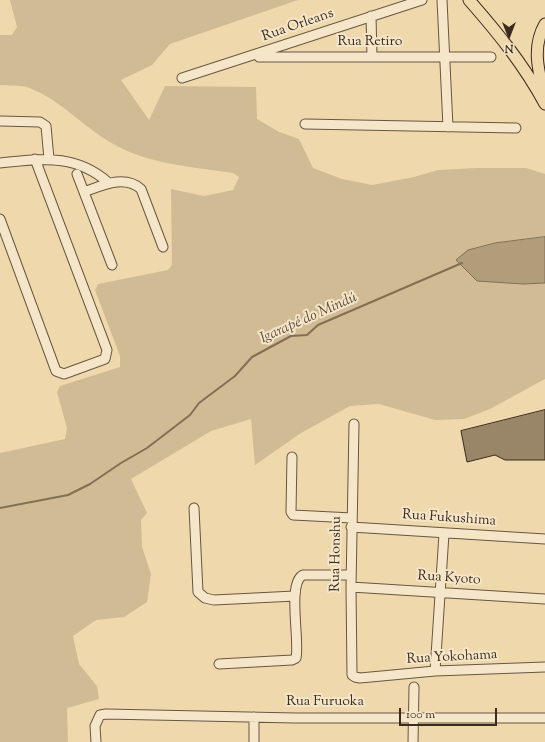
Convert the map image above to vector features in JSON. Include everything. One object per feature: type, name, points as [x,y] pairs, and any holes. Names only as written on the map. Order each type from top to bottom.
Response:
[{"type":"main road","points":[[469,0],[513,52],[545,104]]},
{"type":"main road","points":[[545,24],[539,40],[537,56],[538,71],[545,95]]},
{"type":"street","name":"Rua Orleans","points":[[182,78],[422,0]]},
{"type":"street","points":[[442,0],[448,127]]},
{"type":"street","points":[[371,16],[372,57]]},
{"type":"street","name":"Rua Retiro","points":[[250,57],[491,57]]},
{"type":"street","points":[[0,121],[43,123],[46,126],[49,159]]},
{"type":"street","points":[[305,124],[516,128]]},
{"type":"street","points":[[0,219],[56,371],[64,374],[105,359],[107,350],[35,159]]},
{"type":"street","points":[[0,163],[49,159],[88,167],[109,183]]},
{"type":"street","points":[[77,174],[112,264]]},
{"type":"street","points":[[84,192],[109,183],[124,182],[136,186],[140,190],[162,247]]},
{"type":"street","name":"Rua Honshu","points":[[354,424],[351,671],[355,677],[360,678]]},
{"type":"street","name":"Rua Fukushima","points":[[292,457],[291,512],[293,516],[444,534],[545,539]]},
{"type":"street","points":[[194,508],[198,592],[205,598],[214,600],[295,596]]},
{"type":"street","points":[[435,671],[444,534]]},
{"type":"street","points":[[219,664],[292,660],[296,658],[295,596],[298,578],[303,575],[351,575]]},
{"type":"street","name":"Rua Kyoto","points":[[351,587],[545,599]]},
{"type":"street","name":"Rua Yokohama","points":[[360,678],[435,671],[545,667]]},
{"type":"street","points":[[413,742],[414,686]]},
{"type":"street","name":"Rua Furuoka","points":[[96,742],[96,722],[100,715],[106,714],[254,717],[545,718]]},
{"type":"street","points":[[254,717],[254,742]]},
{"type":"shaded area","points":[[10,0],[298,0],[170,44],[152,65],[121,80],[149,120],[165,86],[256,87],[257,119],[279,132],[299,139],[313,168],[342,179],[372,185],[414,177],[438,170],[477,168],[526,168],[545,174],[545,237],[495,243],[468,250],[477,281],[523,284],[545,283],[545,379],[490,409],[464,419],[435,420],[379,404],[350,406],[301,433],[255,465],[251,419],[211,431],[131,479],[147,513],[141,520],[142,547],[151,574],[147,602],[124,617],[96,620],[73,636],[79,664],[97,686],[99,699],[67,708],[68,742],[0,742],[0,453],[65,439],[67,428],[57,392],[60,386],[120,367],[120,356],[95,290],[98,284],[168,270],[172,265],[171,189],[204,196],[233,190],[239,177],[233,173],[160,162],[132,153],[96,133],[63,107],[40,93],[24,86],[0,85],[0,35],[12,35],[17,27]]},
{"type":"shaded area","points":[[545,237],[545,283],[523,284],[477,281],[456,260],[468,250],[495,243]]},
{"type":"building","points":[[545,410],[545,460],[505,460],[495,455],[467,462],[461,431]]},
{"type":"waterway","name":"Igarapé do Mindú","points":[[0,508],[68,495],[90,484],[121,463],[147,448],[190,415],[199,403],[235,376],[252,357],[291,336],[307,335],[318,325],[462,263]]}]
